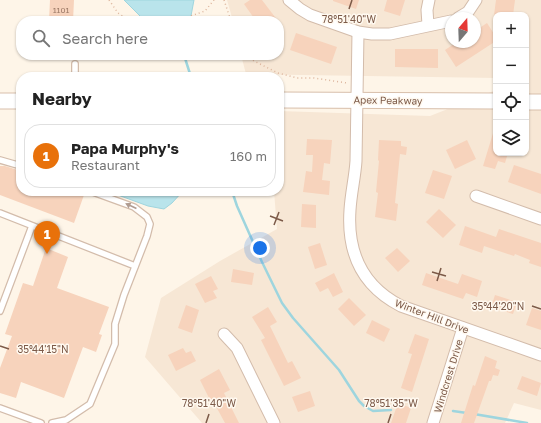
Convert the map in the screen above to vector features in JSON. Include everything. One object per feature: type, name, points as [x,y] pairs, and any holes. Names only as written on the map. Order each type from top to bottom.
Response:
[{"type":"main road","name":"Apex Peakway","points":[[284,100],[493,101]]},
{"type":"main road","points":[[0,101],[16,101]]},
{"type":"main road","points":[[529,102],[541,102]]},
{"type":"street","points":[[289,0],[310,15],[358,32],[381,35],[445,22]]},
{"type":"street","points":[[428,25],[427,10],[429,0]]},
{"type":"street","points":[[468,12],[476,0]]},
{"type":"street","name":"Winter Hill Drive","points":[[358,32],[355,167],[349,218],[350,236],[357,261],[363,272],[379,291],[391,301],[401,306],[541,355]]},
{"type":"street","points":[[476,196],[541,219]]},
{"type":"street","name":"Windcrest Drive","points":[[433,423],[463,328]]},
{"type":"street","points":[[224,334],[237,348],[274,423]]},
{"type":"lane","points":[[75,64],[75,72]]},
{"type":"lane","points":[[0,160],[16,165]]},
{"type":"lane","points":[[52,423],[66,420],[90,404],[114,344],[115,324],[150,224],[147,217],[134,207],[104,196]]},
{"type":"lane","points":[[0,213],[135,266]]},
{"type":"lane","points":[[0,311],[32,226]]},
{"type":"lane","points":[[0,408],[41,423]]},
{"type":"path","points":[[109,0],[118,13],[122,16]]},
{"type":"path","points":[[191,16],[206,11],[214,0]]},
{"type":"path","points":[[224,0],[229,16]]},
{"type":"path","points":[[253,60],[276,72]]},
{"type":"path","points":[[284,75],[297,78],[314,78],[351,84]]},
{"type":"shaded area","points":[[227,0],[541,0],[541,410],[514,403],[505,423],[202,423],[145,357],[161,298],[220,261],[277,229],[274,196],[284,196],[284,111],[430,116],[493,91],[493,156],[529,156],[529,12],[493,12],[493,78],[284,75],[284,72],[245,72],[242,60],[284,60],[284,16],[232,16]]},
{"type":"water","points":[[124,0],[194,0],[191,16],[140,16]]},
{"type":"water","points":[[121,196],[178,196],[164,209],[148,206]]},
{"type":"building","points":[[50,0],[74,0],[73,16],[49,16]]},
{"type":"building","points":[[250,0],[262,0],[274,16],[252,16],[244,4]]},
{"type":"building","points":[[333,0],[359,0],[356,9]]},
{"type":"building","points":[[387,0],[405,0],[400,16],[384,11]]},
{"type":"building","points":[[496,0],[515,0],[513,12],[494,12]]},
{"type":"building","points":[[487,23],[493,32],[493,43],[456,67],[445,50],[448,48],[481,48],[481,27]]},
{"type":"building","points":[[296,33],[337,47],[331,64],[290,50]]},
{"type":"building","points":[[395,49],[438,49],[438,68],[395,67]]},
{"type":"building","points":[[493,133],[493,156],[507,156],[505,163],[498,161],[495,169],[483,166]]},
{"type":"building","points":[[307,139],[332,140],[330,164],[324,163],[322,180],[330,181],[329,195],[303,192],[306,171],[312,172],[313,155],[306,155]]},
{"type":"building","points":[[379,140],[401,141],[401,146],[407,147],[406,155],[400,154],[395,203],[398,204],[396,221],[375,217],[378,193],[376,192],[379,161]]},
{"type":"building","points":[[467,140],[476,159],[455,169],[446,150]]},
{"type":"building","points":[[514,165],[541,174],[541,194],[508,182]]},
{"type":"building","points":[[0,166],[5,166],[16,169],[16,196],[84,196],[74,223],[0,195]]},
{"type":"building","points":[[433,170],[452,176],[444,199],[425,193]]},
{"type":"building","points":[[302,204],[316,205],[316,228],[301,227]]},
{"type":"building","points":[[439,209],[456,225],[443,238],[426,222]]},
{"type":"building","points":[[465,226],[496,237],[499,229],[541,243],[541,267],[529,263],[530,260],[515,254],[514,256],[484,246],[482,253],[459,245]]},
{"type":"building","points":[[320,243],[327,265],[315,269],[308,247]]},
{"type":"building","points":[[46,248],[68,257],[57,288],[109,307],[99,334],[102,335],[96,352],[83,347],[64,398],[21,382],[16,398],[0,393],[0,368],[12,336],[5,334],[23,283],[33,286]]},
{"type":"building","points":[[397,248],[410,261],[398,272],[385,258]]},
{"type":"building","points":[[233,269],[254,273],[252,285],[231,282]]},
{"type":"building","points":[[334,273],[343,292],[333,297],[328,288],[320,292],[315,283]]},
{"type":"building","points":[[426,273],[458,284],[462,274],[482,281],[477,297],[466,293],[463,299],[422,285]]},
{"type":"building","points":[[211,276],[218,289],[213,291],[217,298],[205,303],[195,284]]},
{"type":"building","points":[[495,295],[517,302],[513,314],[491,307]]},
{"type":"building","points":[[349,298],[366,315],[354,326],[338,309]]},
{"type":"building","points":[[186,305],[199,310],[192,333],[178,328]]},
{"type":"building","points":[[268,307],[277,322],[270,326],[288,363],[292,361],[301,378],[284,386],[261,340],[265,338],[252,317]]},
{"type":"building","points":[[532,308],[541,311],[541,330],[526,325]]},
{"type":"building","points":[[372,320],[390,329],[384,342],[366,333]]},
{"type":"building","points":[[415,334],[429,339],[412,392],[401,388],[412,354],[408,353]]},
{"type":"building","points":[[183,348],[186,353],[191,351],[196,361],[176,371],[168,355]]},
{"type":"building","points":[[485,356],[497,361],[495,368],[500,370],[498,376],[493,375],[491,381],[489,381],[474,423],[461,423],[473,385],[475,386]]},
{"type":"building","points":[[219,369],[230,390],[224,393],[239,423],[225,423],[212,399],[210,400],[200,380]]},
{"type":"building","points":[[522,376],[541,383],[537,396],[517,389]]},
{"type":"building","points":[[310,391],[315,406],[298,412],[292,397]]},
{"type":"building","points":[[398,403],[411,408],[406,423],[391,423]]},
{"type":"waterway","points":[[186,60],[189,72]]},
{"type":"waterway","points":[[234,196],[262,262],[282,303],[293,318],[339,370],[359,401],[364,406],[373,411],[391,410]]},
{"type":"waterway","points":[[453,411],[467,413]]},
{"type":"waterway","points":[[474,414],[527,423]]},
{"type":"place","name":"Papa Murphy's","points":[[47,254]]}]
